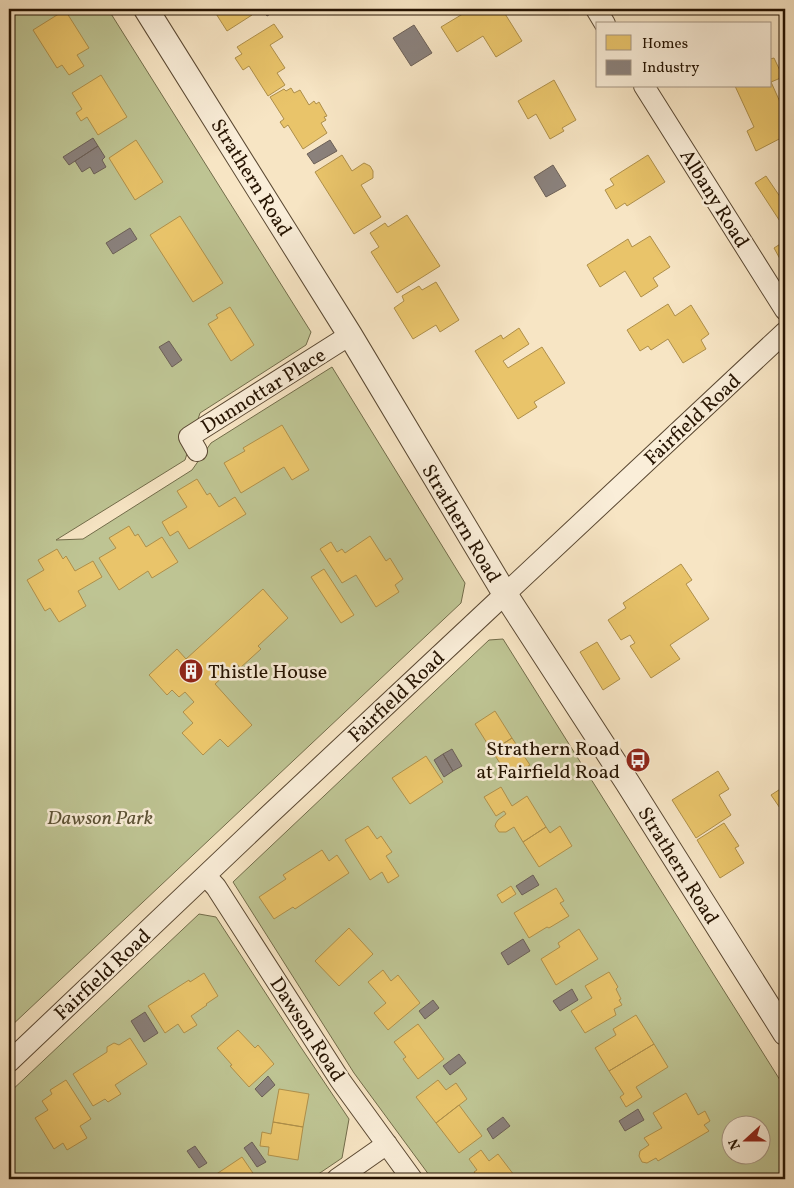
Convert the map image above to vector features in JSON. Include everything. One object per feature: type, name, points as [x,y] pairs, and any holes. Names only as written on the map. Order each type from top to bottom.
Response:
[{"type":"street","name":"Strathern Road","points":[[146,9],[350,335],[505,594],[633,790],[785,1033]]},
{"type":"street","points":[[596,9],[604,22]]},
{"type":"street","name":"Albany Road","points":[[645,88],[785,310]]},
{"type":"street","name":"Fairfield Road","points":[[9,1062],[785,332]]},
{"type":"street","name":"Dunnottar Place","points":[[197,451],[189,437],[350,335]]},
{"type":"street","name":"Dawson Road","points":[[206,876],[216,887],[340,1080],[412,1179]]},
{"type":"street","points":[[337,1179],[387,1144]]},
{"type":"green space","name":"Dawson Park","points":[[9,9],[108,9],[311,332],[306,345],[200,413],[185,460],[56,540],[83,539],[192,470],[211,443],[332,367],[465,583],[461,603],[9,1028]]},
{"type":"green space","points":[[503,639],[785,1088],[785,1179],[432,1179],[354,1073],[233,882],[489,640]]},
{"type":"green space","points":[[199,914],[216,917],[349,1119],[342,1158],[311,1179],[9,1179],[9,1093]]},
{"type":"building: Homes","points":[[213,9],[247,9],[252,15],[227,31]]},
{"type":"building: Homes","points":[[471,9],[502,9],[522,41],[496,57],[483,36],[457,52],[441,27]]},
{"type":"building: Homes","points":[[65,10],[89,48],[77,55],[84,66],[69,75],[62,65],[57,68],[33,30]]},
{"type":"building: Homes","points":[[274,24],[283,37],[270,45],[285,68],[277,73],[285,85],[268,96],[249,66],[243,70],[235,58],[242,54],[237,47]]},
{"type":"building: Homes","points":[[772,58],[774,58],[783,77],[772,82]]},
{"type":"building: Homes","points":[[101,75],[127,117],[98,135],[87,117],[81,121],[76,113],[82,109],[72,93]]},
{"type":"building: Homes","points":[[554,80],[576,120],[562,128],[564,131],[550,139],[536,114],[528,119],[518,101]]},
{"type":"building: Homes","points":[[772,84],[785,113],[785,136],[756,151],[747,131],[754,127],[736,88],[772,88]]},
{"type":"building: Homes","points":[[291,88],[294,93],[300,90],[309,105],[314,101],[316,104],[319,102],[327,116],[324,117],[326,120],[321,123],[327,133],[303,149],[288,125],[284,128],[280,122],[284,119],[270,97],[284,89],[286,91]]},
{"type":"building: Homes","points":[[136,140],[163,182],[135,200],[109,158]]},
{"type":"building: Homes","points":[[342,155],[352,171],[364,163],[370,166],[373,171],[373,178],[361,185],[381,217],[354,234],[315,172]]},
{"type":"building: Homes","points":[[648,155],[665,182],[627,206],[625,203],[616,209],[605,190],[614,185],[610,179]]},
{"type":"building: Homes","points":[[766,176],[785,204],[785,229],[755,183]]},
{"type":"building: Homes","points":[[407,215],[440,266],[397,293],[371,252],[379,247],[370,233],[385,223],[388,227]]},
{"type":"building: Homes","points":[[180,216],[223,283],[193,302],[150,235]]},
{"type":"building: Homes","points":[[650,236],[670,267],[653,278],[658,286],[641,297],[625,271],[600,287],[587,265],[628,239],[632,247]]},
{"type":"building: Homes","points":[[785,241],[785,268],[774,248]]},
{"type":"building: Homes","points":[[436,282],[459,320],[440,332],[436,325],[413,339],[394,308],[404,301],[402,296],[419,286],[422,290]]},
{"type":"building: Homes","points":[[668,304],[675,316],[691,305],[709,334],[701,340],[706,349],[683,363],[668,339],[651,350],[648,346],[640,351],[627,330]]},
{"type":"building: Homes","points":[[230,307],[254,345],[231,361],[208,324],[218,318],[216,315]]},
{"type":"building: Homes","points":[[519,328],[529,344],[503,361],[508,368],[542,347],[565,383],[534,402],[537,407],[518,419],[475,351],[501,335],[503,339]]},
{"type":"building: Homes","points":[[282,425],[309,470],[292,480],[284,467],[241,493],[224,463],[245,451],[243,448]]},
{"type":"building: Homes","points":[[197,479],[207,495],[210,493],[219,507],[235,497],[246,514],[189,549],[178,531],[170,536],[162,522],[187,507],[177,491]]},
{"type":"building: Homes","points":[[129,526],[135,536],[138,534],[146,547],[162,537],[178,562],[152,578],[148,571],[119,590],[99,558],[116,548],[109,538]]},
{"type":"building: Homes","points":[[370,536],[386,561],[390,558],[403,579],[395,585],[399,592],[376,607],[356,575],[342,583],[320,549],[331,542],[337,552],[342,549],[345,553]]},
{"type":"building: Homes","points":[[57,549],[63,559],[66,556],[75,571],[93,561],[102,577],[78,591],[86,606],[59,622],[50,608],[45,611],[27,580],[44,570],[38,560]]},
{"type":"building: Homes","points":[[681,564],[692,580],[686,584],[709,619],[670,645],[680,659],[651,678],[630,646],[635,643],[630,635],[621,640],[608,620],[626,608],[623,603]]},
{"type":"building: Homes","points":[[324,569],[354,615],[341,623],[311,577]]},
{"type":"building: Homes","name":"Thistle House","points":[[263,589],[288,618],[258,646],[261,649],[240,668],[237,664],[215,684],[252,725],[228,747],[220,739],[203,755],[182,733],[193,723],[183,712],[194,702],[185,692],[179,697],[172,690],[167,695],[149,675],[177,649],[186,659]]},
{"type":"building: Homes","points":[[597,642],[620,679],[603,690],[580,652]]},
{"type":"building: Homes","points":[[495,711],[512,738],[492,751],[475,724]]},
{"type":"building: Homes","points":[[512,738],[530,765],[509,777],[492,751]]},
{"type":"building: Homes","points":[[426,756],[443,782],[410,804],[392,778]]},
{"type":"building: Homes","points":[[718,771],[729,789],[719,795],[731,815],[696,838],[672,800]]},
{"type":"building: Homes","points":[[785,786],[785,808],[782,811],[771,795]]},
{"type":"building: Homes","points":[[501,787],[512,806],[527,796],[546,827],[523,842],[514,827],[506,832],[499,832],[495,826],[496,823],[506,814],[504,811],[496,816],[484,797]]},
{"type":"building: Homes","points":[[724,823],[739,846],[735,848],[744,863],[720,878],[697,840]]},
{"type":"building: Homes","points":[[368,826],[377,839],[381,836],[392,852],[386,856],[399,876],[388,883],[382,872],[370,880],[345,840]]},
{"type":"building: Homes","points":[[560,826],[572,846],[539,867],[523,842],[546,827],[550,833]]},
{"type":"building: Homes","points":[[322,850],[329,861],[337,855],[349,873],[295,909],[293,907],[274,919],[259,897],[286,879],[283,875]]},
{"type":"building: Homes","points":[[511,886],[516,894],[502,903],[497,895]]},
{"type":"building: Homes","points":[[556,888],[564,901],[560,903],[569,916],[529,938],[514,913]]},
{"type":"building: Homes","points":[[349,928],[373,954],[339,986],[315,961]]},
{"type":"building: Homes","points":[[579,929],[598,959],[556,985],[541,959],[560,947],[558,943]]},
{"type":"building: Homes","points":[[383,970],[391,981],[398,975],[420,1003],[388,1030],[374,1013],[386,1003],[368,982]]},
{"type":"building: Homes","points":[[609,972],[618,987],[616,989],[622,1005],[614,1009],[616,1015],[585,1033],[571,1011],[592,998],[585,986]]},
{"type":"building: Homes","points":[[204,973],[218,996],[191,1016],[197,1025],[184,1033],[178,1024],[165,1033],[148,1006],[189,980],[190,982]]},
{"type":"building: Homes","points":[[636,1015],[654,1044],[609,1071],[595,1048],[616,1035],[613,1029]]},
{"type":"building: Homes","points":[[418,1024],[444,1059],[418,1079],[403,1059],[406,1057],[394,1042]]},
{"type":"building: Homes","points":[[238,1030],[255,1048],[258,1045],[274,1064],[249,1087],[217,1048]]},
{"type":"building: Homes","points":[[130,1038],[147,1064],[115,1085],[121,1094],[108,1102],[105,1099],[93,1106],[73,1074],[107,1052],[107,1047],[114,1043],[119,1045]]},
{"type":"building: Homes","points":[[654,1044],[668,1067],[636,1087],[642,1097],[626,1107],[620,1097],[624,1094],[609,1071]]},
{"type":"building: Homes","points":[[66,1080],[91,1119],[80,1126],[87,1138],[67,1150],[63,1143],[54,1149],[35,1118],[48,1110],[42,1101],[52,1094],[50,1090]]},
{"type":"building: Homes","points":[[438,1080],[446,1090],[456,1083],[467,1099],[436,1123],[416,1097]]},
{"type":"building: Homes","points":[[279,1089],[309,1094],[303,1127],[273,1122]]},
{"type":"building: Homes","points":[[686,1093],[698,1115],[705,1111],[710,1121],[704,1125],[709,1131],[658,1161],[656,1158],[647,1163],[642,1162],[639,1156],[640,1151],[649,1145],[644,1138],[662,1128],[653,1113]]},
{"type":"building: Homes","points":[[459,1105],[482,1136],[459,1153],[436,1123]]},
{"type":"building: Homes","points":[[273,1122],[303,1127],[298,1160],[268,1155],[269,1147],[260,1146],[262,1132],[271,1134]]},
{"type":"building: Homes","points":[[481,1150],[489,1161],[498,1154],[517,1179],[479,1179],[474,1172],[477,1170],[469,1159]]},
{"type":"building: Homes","points":[[242,1157],[257,1179],[218,1179],[215,1175]]},
{"type":"building: Homes","points":[[709,1173],[713,1179],[689,1179],[698,1174],[701,1178]]},
{"type":"building: Industry","points":[[262,9],[279,9],[267,16]]},
{"type":"building: Industry","points":[[414,25],[432,53],[411,66],[393,38]]},
{"type":"building: Industry","points":[[93,138],[98,146],[69,165],[63,157]]},
{"type":"building: Industry","points":[[330,140],[337,151],[314,164],[307,154]]},
{"type":"building: Industry","points":[[98,146],[105,157],[102,160],[106,167],[94,174],[90,167],[82,172],[75,161]]},
{"type":"building: Industry","points":[[553,165],[566,186],[546,197],[534,177]]},
{"type":"building: Industry","points":[[130,228],[137,239],[113,254],[106,243]]},
{"type":"building: Industry","points":[[169,341],[182,360],[172,367],[159,347]]},
{"type":"building: Industry","points":[[452,749],[462,766],[453,771],[443,754]]},
{"type":"building: Industry","points":[[443,754],[453,771],[444,777],[434,760]]},
{"type":"building: Industry","points":[[533,875],[539,885],[522,895],[516,886]]},
{"type":"building: Industry","points":[[523,939],[530,951],[508,965],[501,953]]},
{"type":"building: Industry","points":[[572,989],[578,1000],[560,1011],[553,1001]]},
{"type":"building: Industry","points":[[433,1000],[439,1008],[425,1019],[419,1011]]},
{"type":"building: Industry","points":[[145,1012],[158,1033],[144,1042],[131,1021]]},
{"type":"building: Industry","points":[[459,1054],[466,1063],[450,1075],[443,1066]]},
{"type":"building: Industry","points":[[268,1076],[275,1085],[262,1097],[255,1089]]},
{"type":"building: Industry","points":[[638,1109],[644,1120],[625,1131],[619,1121]]},
{"type":"building: Industry","points":[[503,1117],[510,1126],[493,1139],[487,1129]]},
{"type":"building: Industry","points":[[252,1142],[266,1162],[257,1167],[244,1148]]},
{"type":"building: Industry","points":[[195,1146],[207,1163],[199,1168],[187,1151]]},
{"type":"place","name":"Thistle House","points":[[191,671]]},
{"type":"place","name":"Strathern Road at Fairfield Road","points":[[638,760]]}]
